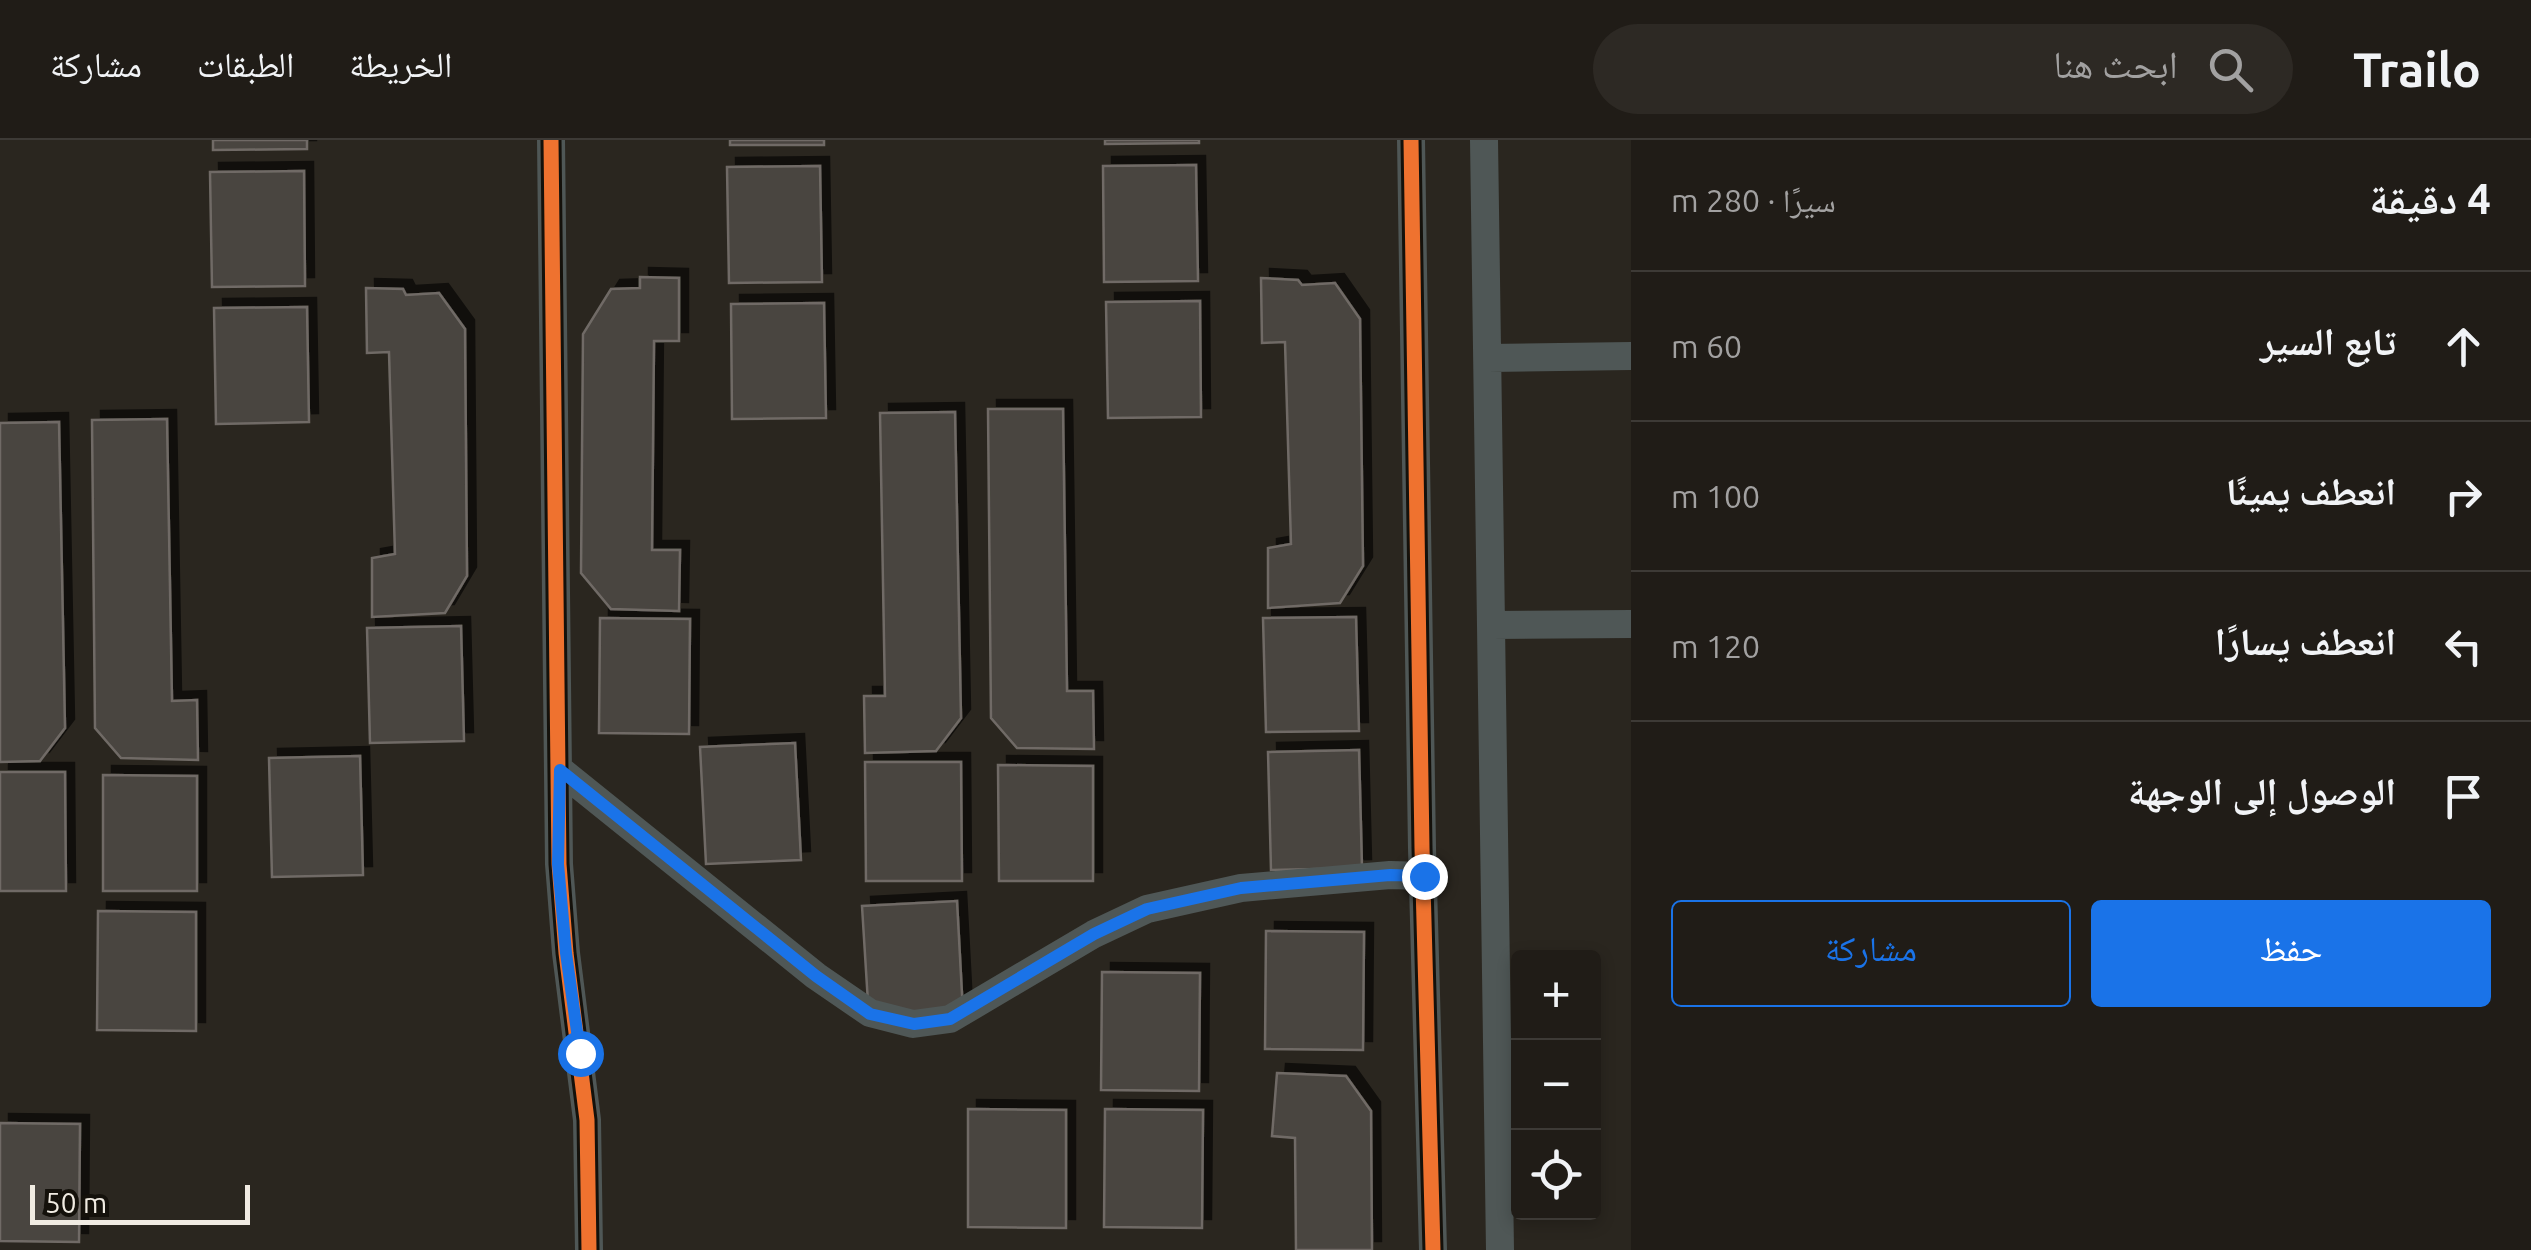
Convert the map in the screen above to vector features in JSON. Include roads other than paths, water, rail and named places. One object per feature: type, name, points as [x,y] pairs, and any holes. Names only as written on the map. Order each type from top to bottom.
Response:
[{"type":"street","points":[[551,140],[558,864],[587,1120],[589,1250]]},
{"type":"street","points":[[1412,140],[1433,1250]]},
{"type":"street","points":[[1484,140],[1500,1250]]},
{"type":"street","points":[[1488,358],[1631,356]]},
{"type":"street","points":[[1492,625],[1631,624]]},
{"type":"street","points":[[560,770],[816,976],[870,1014],[914,1024],[950,1019],[1094,934],[1147,909],[1241,888],[1390,875],[1424,876]]}]
